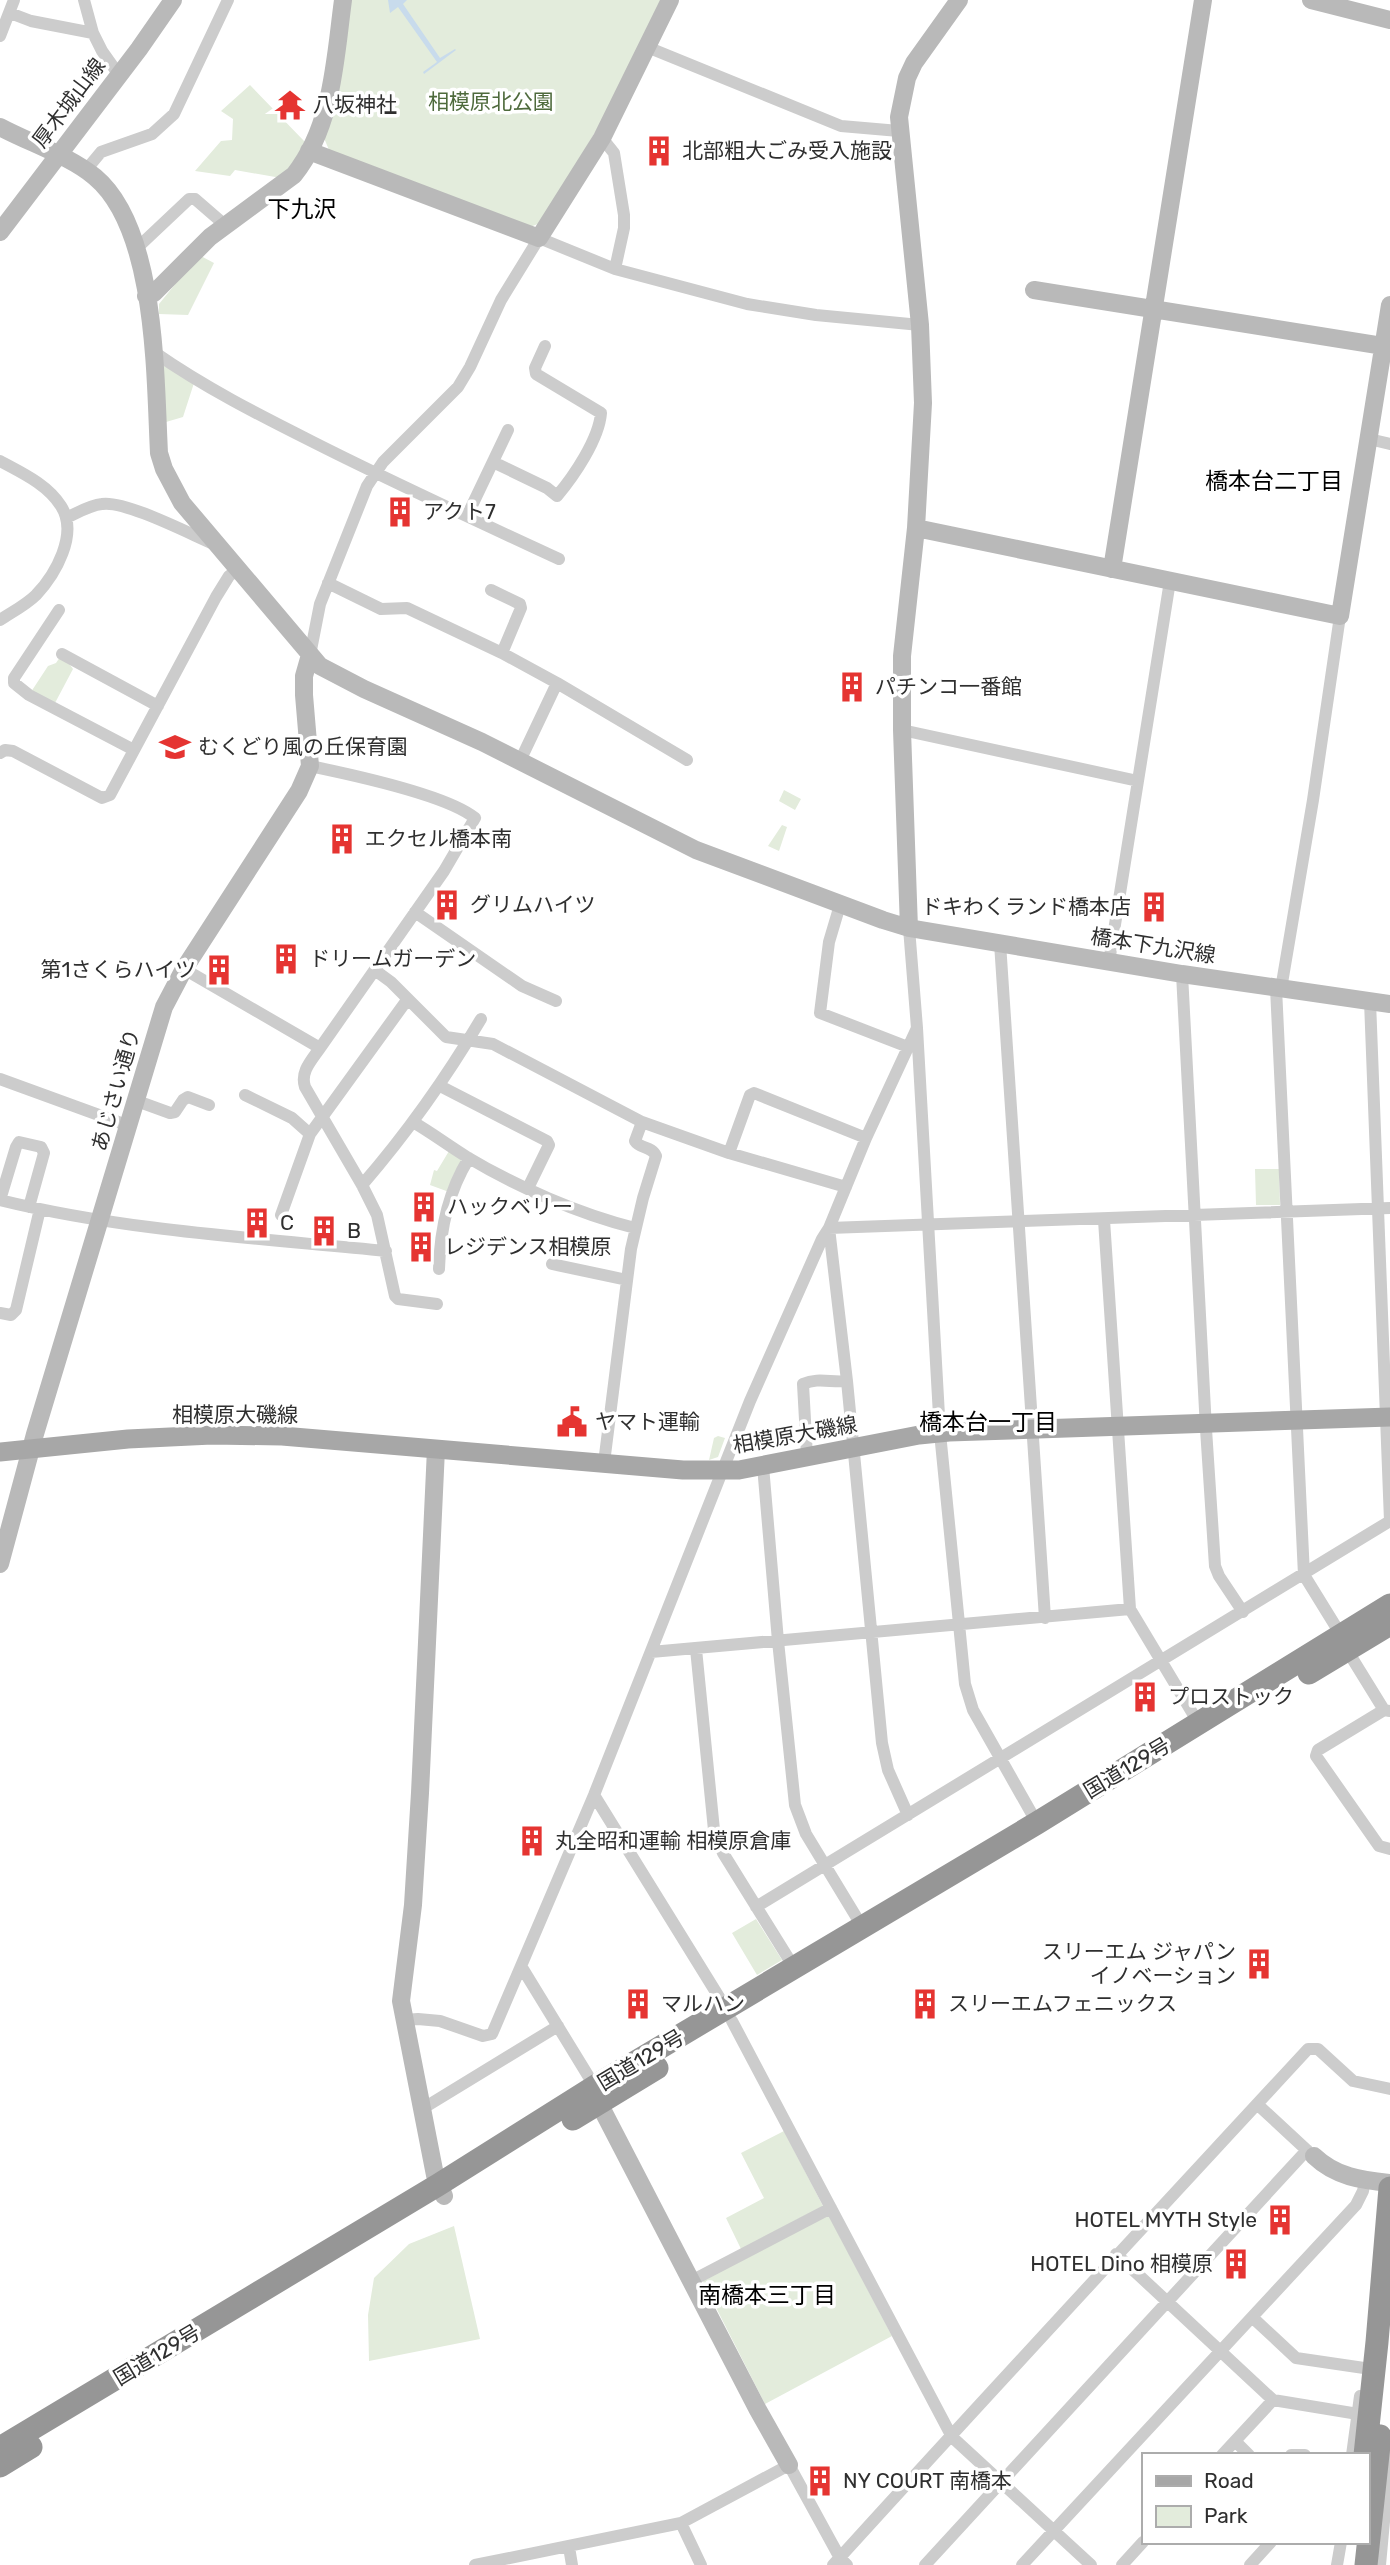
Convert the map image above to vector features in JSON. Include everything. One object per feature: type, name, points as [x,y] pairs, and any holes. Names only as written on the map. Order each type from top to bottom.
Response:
[{"type":"highway","name":"国道129号","points":[[0,2466],[441,2190],[1344,1642],[1390,1605]]},
{"type":"highway","name":"国道129号","points":[[729,2015],[795,1969],[1199,1724],[1344,1642],[1390,1624]]},
{"type":"highway","points":[[1365,2453],[1390,2185]]},
{"type":"highway","name":"国道129号","points":[[0,2448],[441,2190]]},
{"type":"highway","points":[[1369,2538],[1390,2347]]},
{"type":"highway","points":[[1352,2565],[1355,2544]]},
{"type":"highway","points":[[1366,2565],[1368,2544]]},
{"type":"main road","name":"相模原大磯線","points":[[0,1452],[128,1439],[212,1435],[282,1436],[683,1470],[724,1470],[763,1466],[940,1433],[1388,1417]]},
{"type":"street","points":[[84,0],[93,33],[119,75]]},
{"type":"street","name":"厚木城山線","points":[[0,232],[173,0]]},
{"type":"street","points":[[86,170],[101,152],[152,134],[174,114],[228,0]]},
{"type":"street","points":[[146,296],[155,293],[194,251],[225,225],[294,175],[309,151],[330,96],[342,0]]},
{"type":"street","points":[[437,1304],[398,1299],[395,1296],[382,1226],[362,1185],[304,1087],[302,1078],[320,1048],[444,871],[475,821],[474,816],[418,794],[310,766],[304,676],[320,604],[360,500],[387,458],[458,387],[501,300],[602,138],[670,0]]},
{"type":"street","points":[[959,0],[914,63],[901,103],[899,131],[920,325],[923,403],[916,527],[902,656],[909,928],[940,1433],[958,1625],[968,1697],[999,1760],[1037,1823]]},
{"type":"street","points":[[1112,569],[1203,0]]},
{"type":"street","points":[[1311,0],[1390,20]]},
{"type":"street","points":[[0,36],[12,6],[31,21],[93,33]]},
{"type":"street","points":[[647,47],[841,126],[899,131]]},
{"type":"street","name":"橋本下九沢線","points":[[0,127],[86,170],[117,201],[130,228],[146,296],[154,352],[159,453],[164,469],[182,503],[320,666],[356,686],[482,742],[696,850],[840,905],[909,928],[1182,974],[1390,1004]]},
{"type":"street","points":[[602,138],[614,153],[624,215],[624,228],[615,269]]},
{"type":"street","points":[[309,151],[615,269],[747,304],[816,316],[920,325]]},
{"type":"street","points":[[136,249],[189,199],[195,199],[225,225]]},
{"type":"street","points":[[1034,290],[1387,346]]},
{"type":"street","points":[[1390,305],[1387,346],[1368,439],[1313,800],[1278,989],[1304,1575],[1387,1710],[1318,1750],[1316,1756],[1379,1846],[1390,1849]]},
{"type":"street","points":[[493,462],[547,488],[557,496],[570,481],[589,446],[601,413],[536,374],[535,368],[545,346]]},
{"type":"street","points":[[154,352],[218,393],[375,473],[559,559]]},
{"type":"street","points":[[467,516],[508,430]]},
{"type":"street","points":[[1368,439],[1390,444]]},
{"type":"street","points":[[0,461],[35,481],[56,500],[66,518],[63,549],[50,576],[35,596],[0,620]]},
{"type":"street","points":[[66,518],[101,503],[108,504],[139,513],[216,545]]},
{"type":"street","points":[[916,527],[1340,616]]},
{"type":"street","points":[[0,753],[5,750],[13,751],[102,798],[107,798],[216,597],[229,576],[237,570]]},
{"type":"street","points":[[1109,962],[1170,581]]},
{"type":"street","points":[[328,583],[381,609],[407,608],[502,653],[687,761]]},
{"type":"street","points":[[491,590],[520,604],[521,608],[502,653]]},
{"type":"street","points":[[59,610],[14,678],[14,683],[29,695],[134,750]]},
{"type":"street","points":[[62,654],[158,706]]},
{"type":"street","points":[[520,761],[557,683]]},
{"type":"street","points":[[902,730],[1138,780]]},
{"type":"street","name":"あじさい通り","points":[[0,1564],[31,1448],[164,1007],[184,969],[299,791],[310,766]]},
{"type":"street","points":[[840,905],[829,942],[820,1013],[908,1047]]},
{"type":"street","points":[[415,912],[522,986],[556,1001]]},
{"type":"street","points":[[1000,943],[1045,1618]]},
{"type":"street","points":[[184,969],[320,1048]]},
{"type":"street","points":[[376,971],[391,982],[446,1037],[493,1044],[642,1122],[729,1153],[846,1187]]},
{"type":"street","points":[[1182,974],[1216,1566],[1219,1576],[1242,1612]]},
{"type":"street","points":[[281,1215],[310,1134],[407,1000]]},
{"type":"street","points":[[756,1907],[1390,1521],[1384,1208],[1370,1001]]},
{"type":"street","points":[[362,1185],[440,1086],[481,1018]]},
{"type":"street","points":[[404,2020],[440,2021],[489,2036],[594,1795],[776,1339],[817,1248],[829,1228],[866,1138],[917,1028]]},
{"type":"street","points":[[0,1079],[129,1126]]},
{"type":"street","points":[[440,1086],[547,1141],[549,1145],[528,1188]]},
{"type":"street","points":[[729,1153],[750,1095],[754,1093],[866,1138]]},
{"type":"street","points":[[245,1095],[292,1118],[310,1134]]},
{"type":"street","points":[[136,1101],[170,1113],[175,1112],[188,1097],[209,1105]]},
{"type":"street","points":[[413,1122],[469,1158],[528,1188],[590,1215],[635,1228]]},
{"type":"street","points":[[604,1463],[635,1228],[656,1156],[652,1150],[635,1141],[642,1122]]},
{"type":"street","points":[[0,1313],[11,1315],[16,1310],[34,1208],[44,1153],[41,1147],[19,1142],[0,1200],[34,1208],[100,1220],[172,1230],[386,1251]]},
{"type":"street","points":[[439,1269],[440,1236],[455,1185],[469,1158]]},
{"type":"street","points":[[829,1228],[1384,1208]]},
{"type":"street","points":[[1104,1220],[1130,1609],[1199,1724]]},
{"type":"street","points":[[829,1228],[854,1447],[884,1758],[908,1815]]},
{"type":"street","points":[[552,1264],[627,1280]]},
{"type":"street","points":[[807,1456],[803,1384],[832,1379],[847,1381]]},
{"type":"street","points":[[436,1449],[426,1704],[413,1905],[401,2001],[441,2190]]},
{"type":"street","points":[[763,1466],[796,1805],[806,1834],[863,1928]]},
{"type":"street","points":[[651,1652],[1130,1609]]},
{"type":"street","points":[[696,1649],[714,1830],[723,1853],[795,1969]]},
{"type":"street","points":[[594,1795],[729,2015],[952,2437],[1091,2565]]},
{"type":"street","points":[[521,1966],[597,2095],[691,2281],[840,2563],[1116,2254],[1311,2048],[1318,2049],[1353,2081],[1390,2089]]},
{"type":"street","points":[[422,2109],[558,2026]]},
{"type":"street","points":[[1257,2104],[1333,2171],[1390,2185]]},
{"type":"street","points":[[925,2565],[1167,2302],[1310,2153]]},
{"type":"street","points":[[1023,2565],[1356,2205],[1365,2180]]},
{"type":"street","points":[[691,2281],[831,2208]]},
{"type":"street","points":[[1116,2254],[1273,2400],[1358,2414]]},
{"type":"street","points":[[1352,2453],[1368,2327],[1381,2288]]},
{"type":"street","points":[[1252,2317],[1296,2357],[1364,2368]]},
{"type":"street","points":[[1224,2453],[1273,2400]]},
{"type":"street","points":[[1235,2441],[1248,2453]]},
{"type":"street","points":[[1380,2565],[1390,2456]]},
{"type":"street","points":[[475,2565],[513,2561],[681,2523],[789,2465]]},
{"type":"street","points":[[681,2523],[701,2565]]},
{"type":"street","points":[[1122,2565],[1142,2543]]},
{"type":"street","points":[[1250,2565],[1269,2544]]},
{"type":"street","points":[[1337,2565],[1340,2544]]},
{"type":"street","points":[[569,2547],[572,2565]]},
{"type":"green space","name":"相模原北公園","points":[[351,0],[662,0],[605,115],[543,222],[530,227],[329,150],[324,138],[338,97]]},
{"type":"green space","points":[[250,85],[305,142],[294,166],[281,178],[235,170],[230,176],[195,171],[221,141],[232,140],[233,119],[221,111]]},
{"type":"green space","points":[[199,255],[214,263],[188,315],[159,314],[159,304]]},
{"type":"green space","points":[[163,365],[194,383],[183,417],[166,422]]},
{"type":"green space","points":[[62,654],[73,669],[55,703],[29,695],[48,666],[56,663]]},
{"type":"green space","points":[[784,790],[801,799],[795,810],[779,801]]},
{"type":"green space","points":[[782,825],[787,827],[779,851],[768,846]]},
{"type":"green space","points":[[449,1151],[461,1158],[462,1163],[449,1192],[430,1185],[434,1170],[437,1171]]},
{"type":"green space","points":[[1255,1169],[1279,1169],[1280,1205],[1256,1205]]},
{"type":"green space","points":[[714,1438],[725,1438],[718,1457],[709,1460]]},
{"type":"green space","points":[[756,1919],[782,1960],[757,1975],[732,1933]]},
{"type":"green space","points":[[784,2131],[823,2206],[741,2249],[726,2218],[764,2198],[741,2153]]},
{"type":"green space","points":[[829,2216],[892,2336],[765,2404],[703,2282],[704,2279]]},
{"type":"green space","points":[[454,2226],[480,2339],[369,2361],[368,2315],[374,2278],[409,2244]]},
{"type":"water","points":[[388,0],[407,0],[403,4],[440,58],[456,50],[424,74],[423,72],[437,62],[398,7],[390,13]]},
{"type":"place","name":"八坂神社","points":[[290,105]]},
{"type":"place","name":"北部粗大ごみ受入施設","points":[[659,151]]},
{"type":"place","name":"アクト7","points":[[400,512]]},
{"type":"place","name":"パチンコ一番館","points":[[852,687]]},
{"type":"place","name":"むくどり風の丘保育園","points":[[175,747]]},
{"type":"place","name":"エクセル橋本南","points":[[342,839]]},
{"type":"place","name":"グリムハイツ","points":[[447,905]]},
{"type":"place","name":"ドキわくランド橋本店","points":[[1154,907]]},
{"type":"place","name":"ドリームガーデン","points":[[286,959]]},
{"type":"place","name":"第1さくらハイツ","points":[[219,970]]},
{"type":"place","name":"ハックベリー","points":[[424,1207]]},
{"type":"place","name":"C","points":[[257,1223]]},
{"type":"place","name":"B","points":[[324,1231]]},
{"type":"place","name":"レジデンス相模原","points":[[421,1247]]},
{"type":"place","name":"ヤマト運輸","points":[[572,1422]]},
{"type":"place","name":"プロストック","points":[[1145,1697]]},
{"type":"place","name":"丸全昭和運輸 相模原倉庫","points":[[532,1841]]},
{"type":"place","name":"スリーエム ジャパン イノベーション","points":[[1259,1964]]},
{"type":"place","name":"マルハン","points":[[638,2004]]},
{"type":"place","name":"スリーエムフェニックス","points":[[925,2004]]},
{"type":"place","name":"HOTEL MYTH Style","points":[[1280,2220]]},
{"type":"place","name":"HOTEL Dino 相模原","points":[[1236,2264]]},
{"type":"place","name":"NY COURT 南橋本","points":[[820,2481]]},
{"type":"district","name":"下九沢","points":[[302,209]]},
{"type":"district","name":"橋本台二丁目","points":[[1274,481]]},
{"type":"district","name":"橋本台一丁目","points":[[988,1422]]},
{"type":"district","name":"南橋本三丁目","points":[[767,2295]]}]
